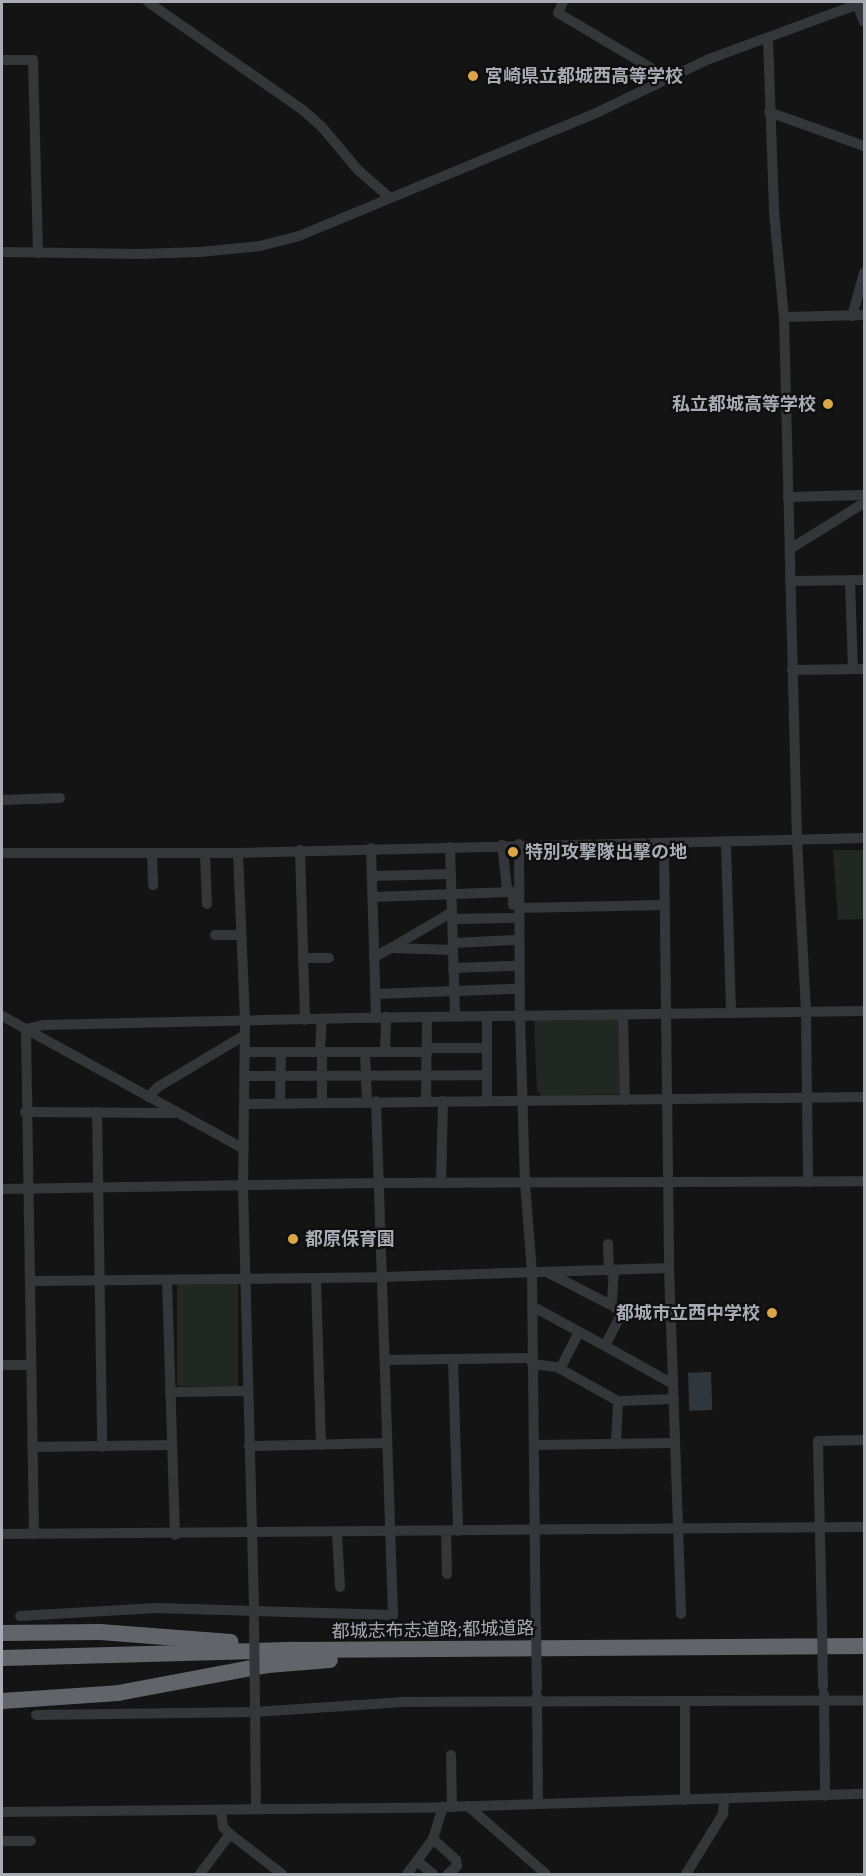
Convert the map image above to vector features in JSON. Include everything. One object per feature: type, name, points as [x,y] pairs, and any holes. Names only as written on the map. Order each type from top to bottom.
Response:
[{"type":"highway","points":[[2,1632],[100,1632],[242,1643],[492,1648]]},
{"type":"highway","name":"都城志布志道路;都城道路","points":[[2,1658],[492,1648],[864,1646]]},
{"type":"highway","points":[[3,1700],[118,1693],[268,1665],[492,1648]]},
{"type":"street","points":[[148,2],[303,110],[322,128],[358,170],[389,197]]},
{"type":"street","points":[[563,2],[558,13],[668,78]]},
{"type":"street","points":[[2,252],[140,254],[260,246],[299,236],[598,112],[709,59],[861,3],[864,22]]},
{"type":"street","points":[[768,38],[774,212],[784,316],[797,840],[806,1011],[808,1182]]},
{"type":"street","points":[[2,60],[33,60],[38,253]]},
{"type":"street","points":[[769,112],[864,146]]},
{"type":"street","points":[[852,316],[864,273]]},
{"type":"street","points":[[784,316],[864,315]]},
{"type":"street","points":[[788,497],[864,495]]},
{"type":"street","points":[[790,549],[864,503]]},
{"type":"street","points":[[850,580],[853,669]]},
{"type":"street","points":[[790,581],[864,580]]},
{"type":"street","points":[[792,670],[864,669]]},
{"type":"street","points":[[2,800],[60,798]]},
{"type":"street","points":[[2,853],[152,854],[519,844],[664,845],[864,838]]},
{"type":"street","points":[[726,843],[730,1012]]},
{"type":"street","points":[[519,844],[518,1012],[532,1306],[538,1804]]},
{"type":"street","points":[[502,845],[507,888],[511,892],[514,989],[518,1012]]},
{"type":"street","points":[[664,845],[670,1180],[669,1268],[681,1614]]},
{"type":"street","points":[[450,847],[455,1016]]},
{"type":"street","points":[[371,848],[375,994],[381,1018],[385,1052]]},
{"type":"street","points":[[300,850],[305,1020]]},
{"type":"street","points":[[238,852],[245,1022],[243,1186],[254,1610],[256,1809]]},
{"type":"street","points":[[206,853],[207,904]]},
{"type":"street","points":[[152,854],[153,885]]},
{"type":"street","points":[[372,876],[451,874]]},
{"type":"street","points":[[373,897],[511,892]]},
{"type":"street","points":[[519,908],[664,905]]},
{"type":"street","points":[[374,957],[452,915],[513,918]]},
{"type":"street","points":[[215,935],[242,935]]},
{"type":"street","points":[[391,948],[453,946],[514,940]]},
{"type":"street","points":[[303,958],[329,958]]},
{"type":"street","points":[[453,968],[514,966]]},
{"type":"street","points":[[375,994],[514,989]]},
{"type":"street","points":[[26,1029],[43,1025],[487,1016],[518,1012],[622,1015],[864,1011]]},
{"type":"street","points":[[622,1015],[625,1100]]},
{"type":"street","points":[[2,1016],[244,1149]]},
{"type":"street","points":[[487,1016],[487,1101]]},
{"type":"street","points":[[426,1101],[427,1017]]},
{"type":"street","points":[[322,1019],[322,1102]]},
{"type":"street","points":[[26,1029],[25,1112],[34,1534]]},
{"type":"street","points":[[148,1097],[158,1087],[245,1035]]},
{"type":"street","points":[[245,1052],[385,1052],[487,1048]]},
{"type":"street","points":[[280,1103],[281,1052]]},
{"type":"street","points":[[20,1616],[157,1608],[254,1610],[325,1615],[393,1615],[379,1183],[365,1052]]},
{"type":"street","points":[[245,1076],[487,1075]]},
{"type":"street","points":[[245,1104],[864,1097]]},
{"type":"street","points":[[441,1183],[443,1101]]},
{"type":"street","points":[[25,1112],[177,1113]]},
{"type":"street","points":[[98,1112],[102,1447]]},
{"type":"street","points":[[2,1189],[670,1180],[864,1181]]},
{"type":"street","points":[[605,1346],[621,1316],[612,1304],[608,1244]]},
{"type":"street","points":[[30,1281],[247,1280],[669,1268]]},
{"type":"street","points":[[546,1271],[615,1307]]},
{"type":"street","points":[[316,1278],[321,1445]]},
{"type":"street","points":[[167,1280],[175,1535]]},
{"type":"street","points":[[532,1306],[673,1384]]},
{"type":"street","points":[[560,1369],[579,1332]]},
{"type":"street","points":[[453,1359],[458,1531]]},
{"type":"street","points":[[385,1360],[532,1361],[560,1369],[618,1401],[674,1399]]},
{"type":"street","points":[[2,1365],[30,1365]]},
{"type":"street","points":[[170,1392],[248,1391]]},
{"type":"street","points":[[616,1444],[618,1401]]},
{"type":"street","points":[[825,1796],[818,1441],[864,1440]]},
{"type":"street","points":[[249,1446],[387,1443]]},
{"type":"street","points":[[534,1445],[675,1443]]},
{"type":"street","points":[[32,1447],[171,1445]]},
{"type":"street","points":[[2,1534],[175,1535],[864,1527]]},
{"type":"street","points":[[446,1531],[447,1574]]},
{"type":"street","points":[[337,1532],[340,1587]]},
{"type":"street","points":[[36,1715],[400,1702],[864,1700]]},
{"type":"street","points":[[685,1701],[685,1800]]},
{"type":"street","points":[[407,1875],[433,1839],[448,1807],[451,1755]]},
{"type":"street","points":[[2,1812],[448,1807],[864,1794]]},
{"type":"street","points":[[686,1875],[723,1814],[724,1799]]},
{"type":"street","points":[[468,1806],[546,1875]]},
{"type":"street","points":[[221,1810],[223,1827],[282,1875]]},
{"type":"street","points":[[200,1875],[230,1834]]},
{"type":"street","points":[[433,1839],[456,1860],[457,1866],[448,1875]]},
{"type":"street","points":[[2,1842],[31,1841]]},
{"type":"street","points":[[417,1861],[433,1875]]},
{"type":"street","points":[[526,1873],[535,1865]]},
{"type":"shaded area","points":[[833,850],[864,850],[864,919],[838,920]]},
{"type":"shaded area","points":[[620,1018],[623,1094],[542,1096],[537,1091],[534,1020]]},
{"type":"shaded area","points":[[177,1284],[238,1284],[238,1386],[177,1386]]},
{"type":"shaded area","points":[[711,1372],[712,1410],[689,1411],[688,1373]]},
{"type":"place","name":"宮崎県立都城西高等学校","points":[[473,76]]},
{"type":"place","name":"私立都城高等学校","points":[[828,404]]},
{"type":"place","name":"特別攻撃隊出撃の地","points":[[513,852]]},
{"type":"place","name":"都原保育園","points":[[293,1239]]},
{"type":"place","name":"都城市立西中学校","points":[[772,1313]]}]
